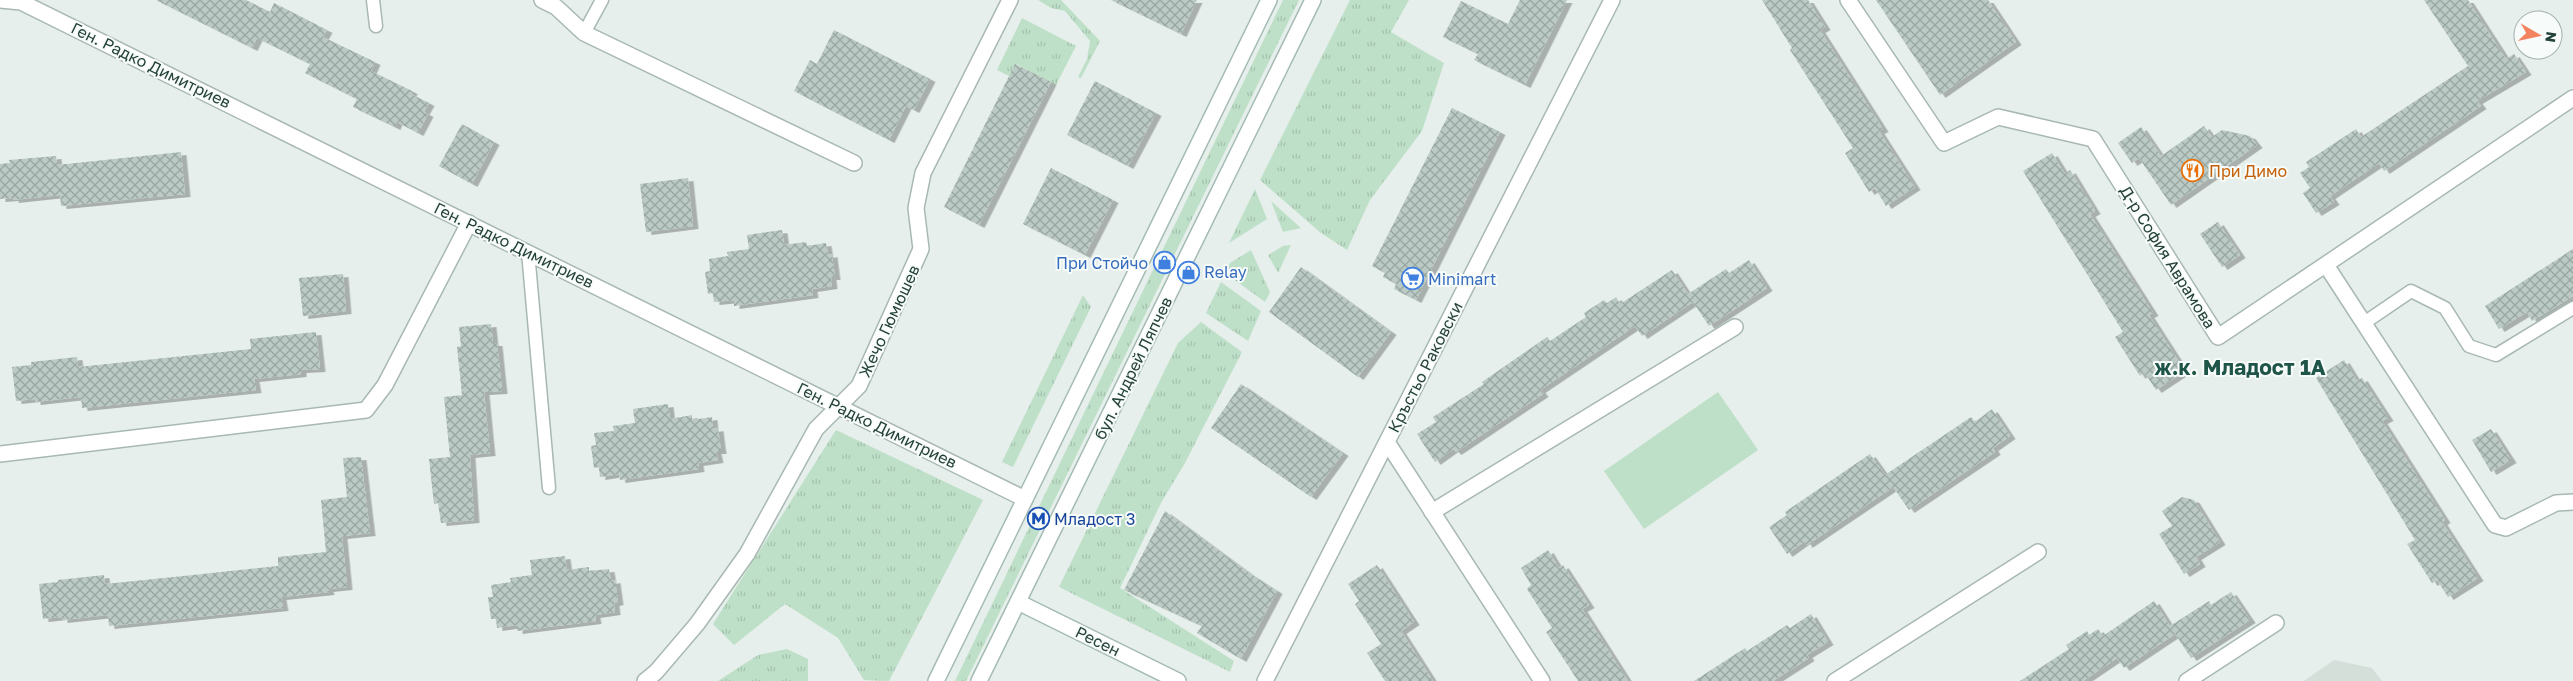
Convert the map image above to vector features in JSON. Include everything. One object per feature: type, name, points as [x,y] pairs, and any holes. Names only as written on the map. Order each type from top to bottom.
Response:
[{"type":"street","name":"Ген. Радко Димитриев","points":[[0,0],[21,1],[1025,498]]},
{"type":"street","points":[[542,0],[556,7],[584,33],[854,163]]},
{"type":"street","name":"Жечо Гюмюшев","points":[[645,681],[656,672],[697,624],[747,554],[816,429],[859,386],[921,249],[916,208],[923,173],[1010,0]]},
{"type":"street","points":[[936,681],[1269,0]]},
{"type":"street","name":"бул. Андрей Ляпчев","points":[[979,681],[1314,0]]},
{"type":"street","name":"Кръстьо Раковски","points":[[1265,681],[1612,0]]},
{"type":"street","name":"Д-р София Аврамова","points":[[1848,0],[1944,143],[1998,117],[2093,139],[2218,337],[2326,265]]},
{"type":"street","points":[[2573,98],[2326,265],[2494,525],[2506,528],[2556,503],[2573,502]]},
{"type":"street","points":[[0,454],[366,410],[386,385],[469,222]]},
{"type":"street","points":[[1432,512],[1735,327]]},
{"type":"street","points":[[1387,442],[1542,681]]},
{"type":"street","points":[[1835,681],[2038,552]]},
{"type":"street","name":"Ресен","points":[[1018,602],[1178,681]]},
{"type":"street","points":[[2187,681],[2276,623]]},
{"type":"lane","points":[[373,0],[376,26]]},
{"type":"lane","points":[[584,33],[602,0]]},
{"type":"lane","points":[[528,252],[549,488]]},
{"type":"lane","points":[[2364,323],[2411,291],[2445,308],[2469,346],[2496,355],[2573,308]]},
{"type":"shaded area","points":[[2334,660],[2372,668],[2382,681],[2304,681]]},
{"type":"green space","points":[[1038,0],[1061,0],[1100,41],[1081,78],[1078,77],[1087,59],[1090,41],[1065,11],[1051,8]]},
{"type":"green space","points":[[1283,0],[1299,0],[966,681],[955,681]]},
{"type":"green space","points":[[1350,0],[1409,0],[1391,32],[1444,63],[1422,131],[1370,200],[1347,250],[1321,233],[1260,180]]},
{"type":"green space","points":[[1022,18],[1076,46],[1056,85],[1016,64],[1009,76],[997,70]]},
{"type":"green space","points":[[1255,189],[1267,219],[1229,243]]},
{"type":"green space","points":[[1271,201],[1301,228],[1283,232]]},
{"type":"green space","points":[[1291,245],[1278,273],[1268,255],[1283,246]]},
{"type":"green space","points":[[1251,250],[1270,292],[1265,302],[1225,273],[1230,263]]},
{"type":"green space","points":[[1221,282],[1261,311],[1248,341],[1206,313]]},
{"type":"green space","points":[[1083,295],[1091,307],[1013,467],[1002,462]]},
{"type":"green space","points":[[1201,322],[1242,352],[1185,463],[1161,503],[1120,588],[1234,661],[1230,672],[1059,587],[1178,343]]},
{"type":"green space","points":[[1718,392],[1758,450],[1644,529],[1604,471]]},
{"type":"green space","points":[[836,430],[983,500],[889,681],[864,680],[838,638],[785,604],[734,645],[713,624]]},
{"type":"green space","points":[[787,649],[808,659],[808,681],[718,681],[758,655]]},
{"type":"building","points":[[156,0],[246,0],[270,12],[274,3],[327,30],[323,37],[375,62],[371,71],[412,91],[411,94],[429,103],[424,112],[428,114],[418,133],[397,122],[395,127],[353,107],[357,99],[305,73],[310,64],[257,38],[252,48]]},
{"type":"building","points":[[1111,0],[1197,0],[1181,34]]},
{"type":"building","points":[[1520,0],[1567,0],[1525,85],[1474,60],[1478,54],[1443,37],[1461,1],[1508,24]]},
{"type":"building","points":[[1762,0],[1808,0],[1825,27],[1820,30],[1883,129],[1879,131],[1915,187],[1886,206],[1875,188],[1869,192],[1845,153],[1853,148],[1790,50],[1792,48]]},
{"type":"building","points":[[1876,0],[1988,0],[2016,42],[1940,95]]},
{"type":"building","points":[[2424,0],[2468,0],[2506,59],[2513,55],[2513,60],[2518,60],[2526,72],[2477,101],[2481,106],[2384,171],[2379,163],[2330,196],[2334,202],[2316,213],[2303,193],[2310,188],[2300,173],[2309,167],[2306,162],[2356,129],[2361,137],[2468,66]]},
{"type":"building","points":[[834,30],[930,79],[914,110],[906,106],[889,140],[794,91],[810,60],[817,64]]},
{"type":"building","points":[[1015,64],[1051,82],[979,225],[944,207]]},
{"type":"building","points":[[1095,81],[1156,113],[1128,166],[1067,135]]},
{"type":"building","points":[[1452,108],[1500,132],[1416,300],[1394,289],[1396,284],[1383,277],[1385,273],[1372,266]]},
{"type":"building","points":[[462,124],[494,142],[472,184],[439,166]]},
{"type":"building","points":[[2204,126],[2212,137],[2222,130],[2250,136],[2257,145],[2171,205],[2139,158],[2132,163],[2118,143],[2141,127],[2161,156]]},
{"type":"building","points":[[181,152],[185,194],[61,206],[60,195],[13,200],[13,198],[0,199],[0,164],[10,163],[9,160],[56,156],[57,165]]},
{"type":"building","points":[[2052,153],[2065,174],[2070,170],[2095,211],[2090,214],[2153,313],[2149,315],[2185,371],[2156,390],[2144,372],[2140,376],[2115,337],[2123,332],[2023,171]]},
{"type":"building","points":[[1051,168],[1113,200],[1085,255],[1023,224]]},
{"type":"building","points":[[688,178],[693,226],[646,232],[640,184]]},
{"type":"building","points":[[2218,222],[2240,255],[2222,267],[2200,234]]},
{"type":"building","points":[[782,230],[784,245],[806,242],[807,246],[826,243],[828,255],[832,254],[835,277],[831,277],[832,286],[812,289],[813,295],[734,306],[734,300],[714,302],[713,293],[708,294],[705,272],[710,271],[709,259],[728,256],[727,252],[749,249],[747,235]]},
{"type":"building","points":[[2573,249],[2573,296],[2532,321],[2527,312],[2499,329],[2485,306]]},
{"type":"building","points":[[1749,260],[1767,288],[1709,326],[1693,302],[1642,336],[1635,326],[1540,390],[1543,394],[1456,452],[1453,449],[1435,462],[1417,434],[1436,422],[1433,417],[1484,384],[1482,382],[1547,337],[1550,341],[1586,317],[1584,313],[1604,300],[1607,303],[1616,297],[1620,304],[1672,270],[1688,294],[1726,269],[1729,273]]},
{"type":"building","points":[[1301,267],[1391,332],[1358,377],[1269,312]]},
{"type":"building","points":[[343,274],[346,311],[303,316],[299,278]]},
{"type":"building","points":[[491,324],[493,343],[497,343],[502,391],[484,392],[490,453],[470,455],[474,520],[441,523],[438,503],[434,504],[429,459],[450,457],[444,397],[462,395],[457,347],[461,346],[459,327]]},
{"type":"building","points":[[316,332],[320,369],[301,370],[301,374],[254,379],[256,390],[82,408],[81,397],[35,402],[35,399],[16,401],[12,367],[31,365],[31,362],[77,357],[78,367],[251,349],[250,339]]},
{"type":"building","points":[[2344,360],[2357,381],[2362,378],[2388,418],[2382,421],[2445,520],[2442,522],[2478,578],[2448,597],[2437,580],[2432,583],[2407,544],[2415,540],[2316,378]]},
{"type":"building","points":[[1241,384],[1343,453],[1311,497],[1211,428]]},
{"type":"building","points":[[668,404],[670,419],[692,415],[692,420],[712,417],[713,429],[718,428],[721,451],[716,451],[718,460],[698,463],[699,469],[620,480],[619,474],[600,477],[599,467],[594,468],[591,446],[596,445],[594,433],[614,431],[613,426],[635,423],[633,409]]},
{"type":"building","points":[[1992,409],[2010,436],[1993,448],[1995,452],[1909,510],[1893,487],[1807,545],[1805,541],[1787,554],[1769,527],[1787,515],[1785,512],[1870,454],[1885,475],[1971,417],[1975,422]]},
{"type":"building","points":[[2491,429],[2511,460],[2491,472],[2472,440]]},
{"type":"building","points":[[361,457],[370,533],[342,536],[347,587],[328,589],[329,592],[281,597],[283,608],[109,626],[108,615],[62,620],[62,617],[43,619],[39,584],[104,575],[105,584],[278,566],[278,557],[326,552],[321,500],[347,497],[343,458]]},
{"type":"building","points":[[2182,497],[2194,500],[2220,542],[2196,557],[2200,564],[2184,574],[2159,534],[2172,526],[2162,511]]},
{"type":"building","points":[[1165,511],[1249,573],[1277,591],[1241,659],[1197,633],[1202,626],[1124,590]]},
{"type":"building","points":[[1548,550],[1559,568],[1563,565],[1589,605],[1582,609],[1628,681],[1578,681],[1546,632],[1552,628],[1527,589],[1531,585],[1521,568]]},
{"type":"building","points":[[565,556],[567,570],[589,567],[589,571],[609,569],[611,581],[615,580],[618,602],[614,603],[615,612],[595,615],[596,621],[517,631],[517,625],[497,628],[496,619],[491,619],[488,597],[493,597],[491,585],[511,582],[510,578],[532,575],[530,560]]},
{"type":"building","points":[[1377,565],[1414,622],[1401,631],[1433,681],[1385,681],[1367,653],[1381,644],[1355,604],[1359,601],[1348,584]]},
{"type":"building","points":[[2231,592],[2250,620],[2191,658],[2170,626],[2209,601],[2211,605]]},
{"type":"building","points":[[2154,601],[2175,634],[2124,668],[2117,658],[2083,681],[2020,681],[2069,649],[2066,645],[2087,631],[2089,635],[2098,629],[2103,636]]},
{"type":"building","points":[[1811,614],[1828,642],[1807,655],[1809,658],[1773,681],[1694,681],[1745,648],[1747,651],[1787,625],[1790,628]]},
{"type":"place","name":"При Димо","points":[[2193,171]]},
{"type":"place","name":"При Стойчо","points":[[1164,263]]},
{"type":"place","name":"Relay","points":[[1188,272]]},
{"type":"place","name":"Minimart","points":[[1412,279]]},
{"type":"place","name":"Младост 3","points":[[1038,519]]},
{"type":"district","name":"ж.к. Младост 1А","points":[[2240,367]]}]
